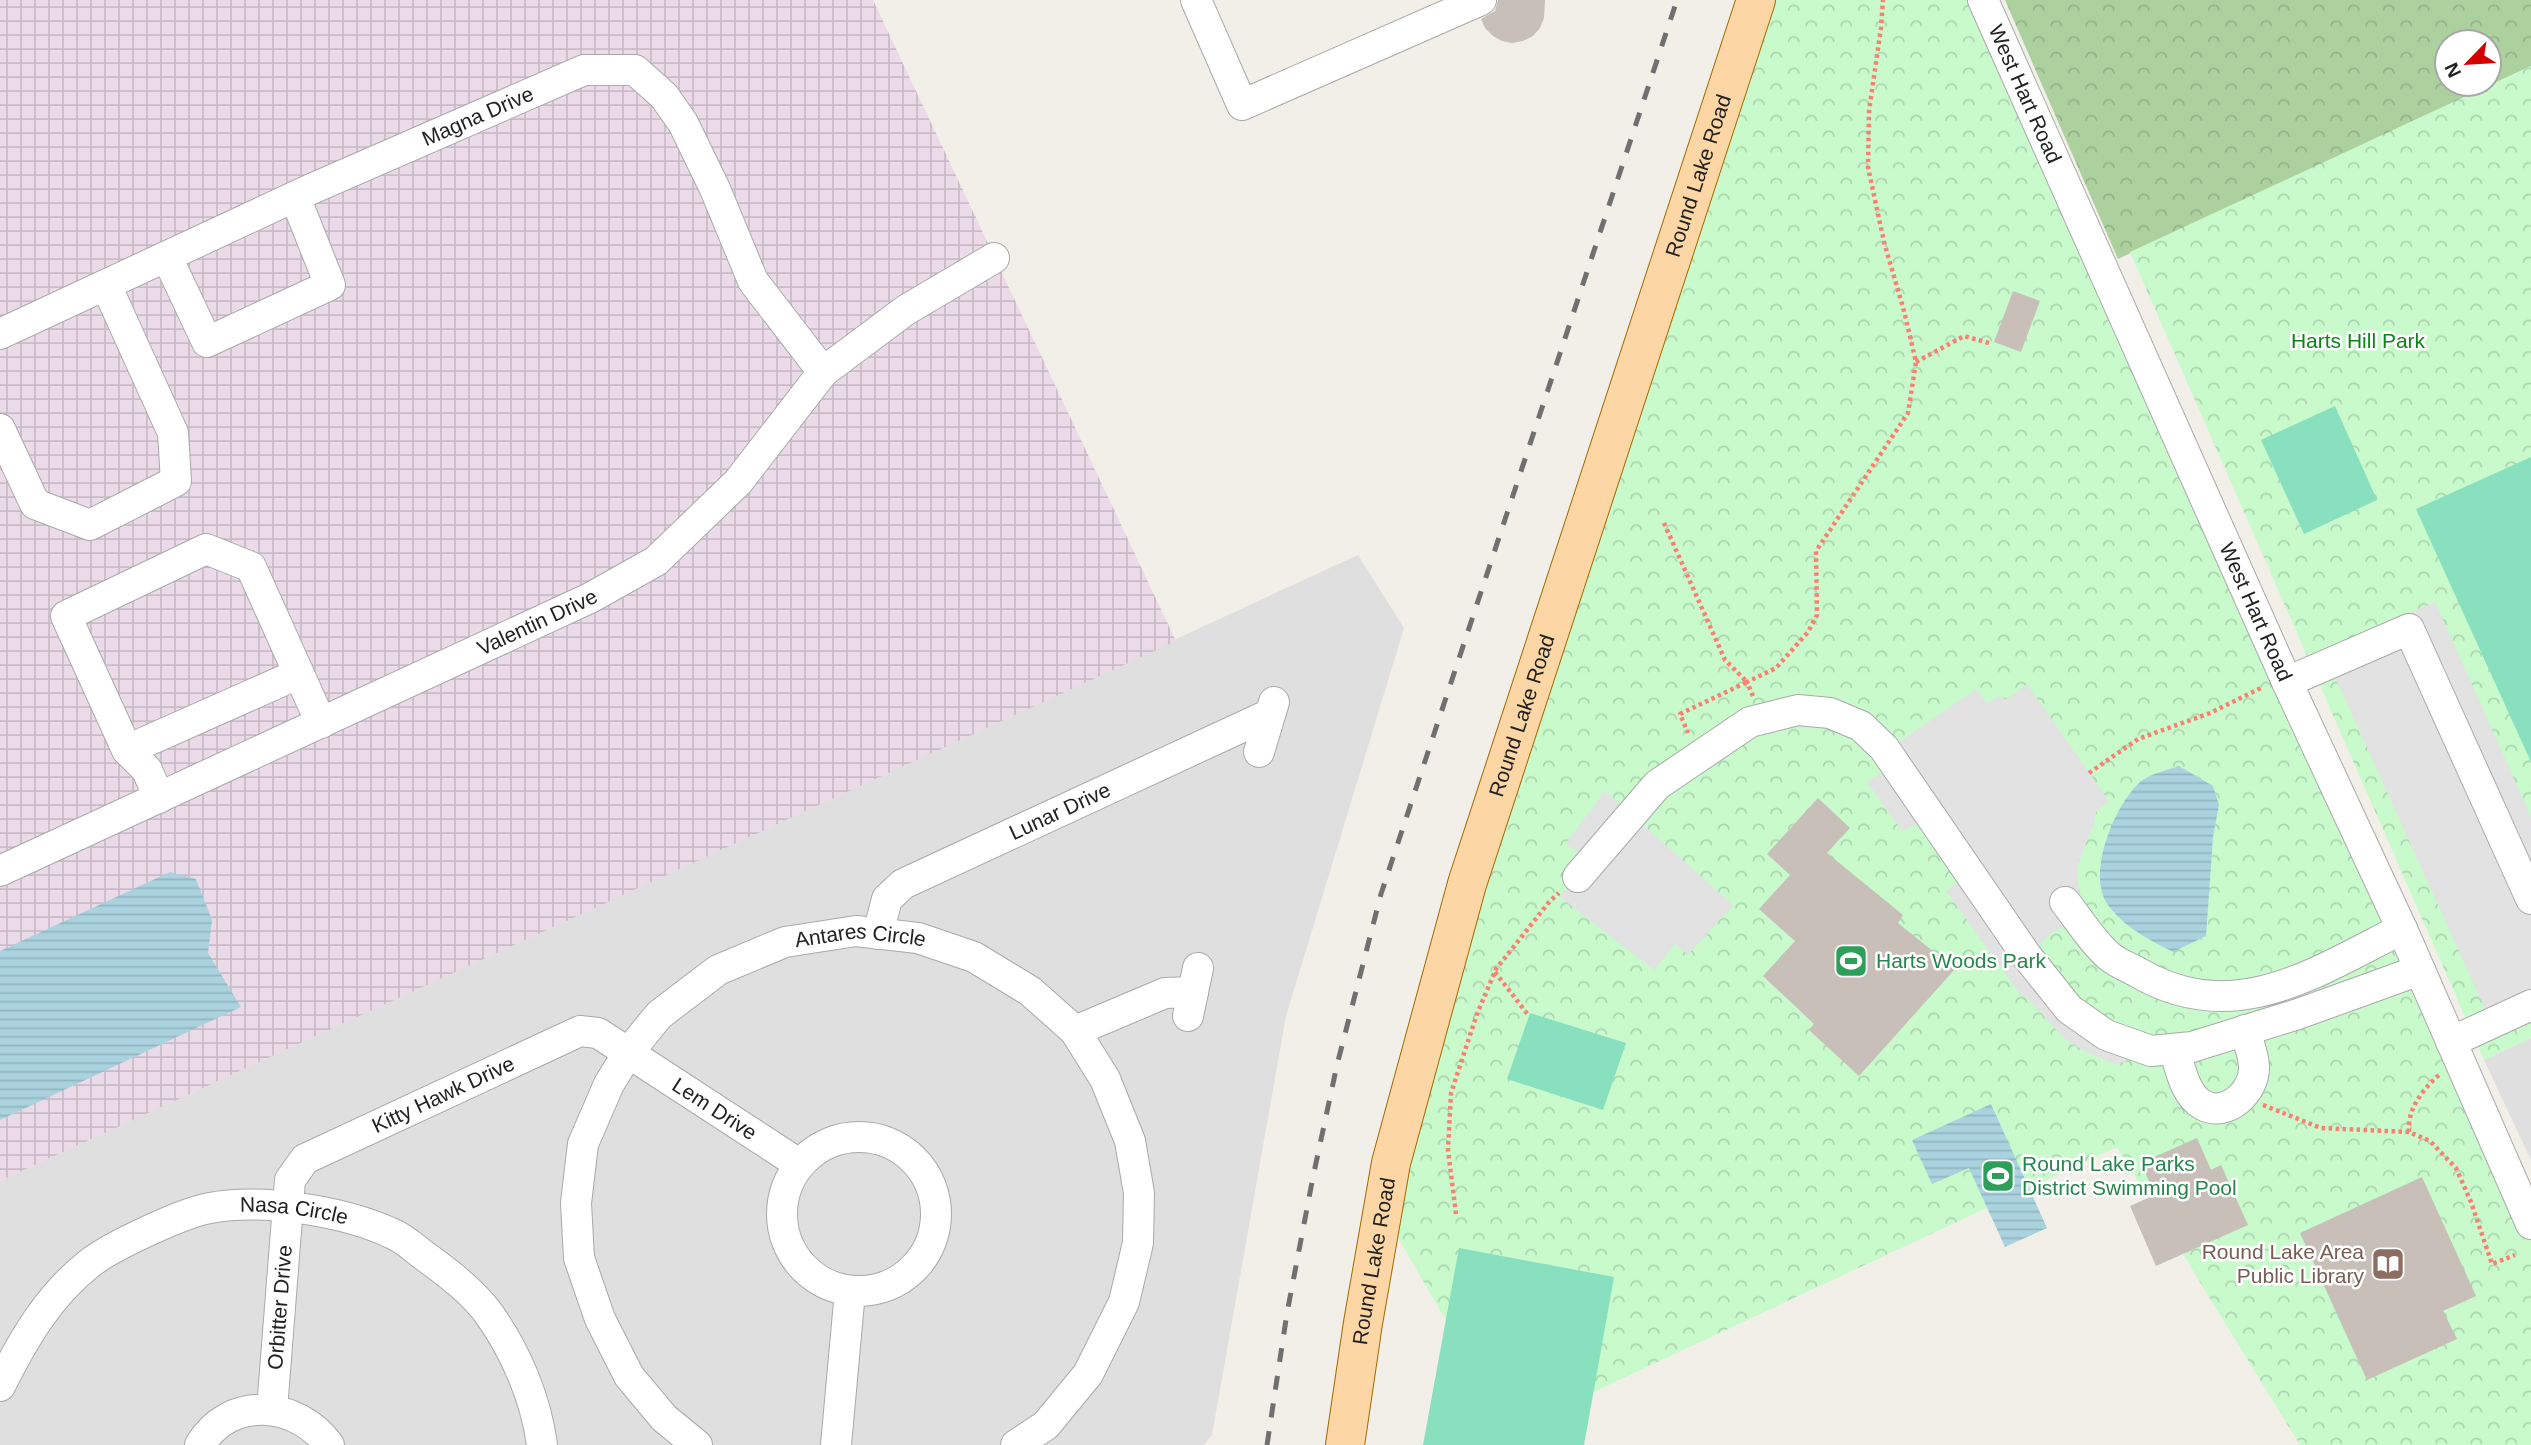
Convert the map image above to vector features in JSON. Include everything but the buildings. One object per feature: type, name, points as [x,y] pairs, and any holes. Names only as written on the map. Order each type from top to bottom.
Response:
[{"type":"main road","name":"Round Lake Road","points":[[1345,1445],[1391,1163],[1466,884],[1756,0]]},
{"type":"street","points":[[1196,0],[1242,104],[1481,0]]},
{"type":"street","name":"West Hart Road","points":[[1983,0],[2277,684],[2402,929],[2531,1224]]},
{"type":"street","name":"Magna Drive","points":[[0,334],[295,197],[584,70],[635,70],[664,96],[683,122],[715,189],[753,281],[823,372]]},
{"type":"street","points":[[167,257],[207,342],[330,285],[295,197]]},
{"type":"street","name":"Valentin Drive","points":[[0,872],[590,598],[656,561],[738,482],[823,372],[906,310],[994,258]]},
{"type":"street","points":[[0,429],[35,504],[90,525],[176,481],[173,433],[106,285]]},
{"type":"street","points":[[159,798],[147,770],[127,750],[66,616],[206,549],[251,567],[321,723]]},
{"type":"street","points":[[2277,684],[2409,629],[2531,899]]},
{"type":"street","points":[[127,750],[298,674]]},
{"type":"street","name":"Lunar Drive","points":[[878,934],[887,899],[903,884],[1273,706],[1259,752]]},
{"type":"street","points":[[1578,877],[1657,785],[1750,722],[1798,710],[1830,713],[1861,726],[1884,748],[2025,955],[2068,1009],[2106,1035],[2151,1051],[2192,1047],[2420,970]]},
{"type":"street","points":[[2065,902],[2109,956],[2159,985],[2210,998],[2254,994],[2298,981],[2402,929]]},
{"type":"street","name":"Antares Circle","points":[[697,1445],[664,1418],[629,1376],[600,1319],[579,1258],[576,1203],[583,1144],[609,1084],[628,1053],[659,1015],[718,971],[785,942],[856,932],[918,938],[974,957],[1030,991],[1075,1031],[1105,1079],[1130,1141],[1139,1193],[1138,1243],[1124,1302],[1088,1374],[1046,1425],[1016,1445]]},
{"type":"street","points":[[1075,1031],[1165,993],[1193,992]]},
{"type":"street","points":[[2452,1042],[2531,1005]]},
{"type":"street","points":[[2174,1049],[2187,1087],[2202,1105],[2217,1109],[2234,1103],[2247,1093],[2255,1069],[2245,1030]]},
{"type":"street","name":"Kitty Hawk Drive","points":[[288,1208],[290,1180],[304,1160],[580,1031],[598,1033],[628,1053]]},
{"type":"street","name":"Lem Drive","points":[[628,1053],[799,1164]]},
{"type":"street","points":[[844,1137],[871,1137],[896,1145],[917,1162],[931,1185],[937,1211],[933,1237],[921,1261],[901,1279],[889,1285],[877,1290],[850,1291],[827,1285],[807,1272],[792,1254],[783,1232],[782,1208],[787,1185],[799,1164],[819,1147],[844,1137]]},
{"type":"street","name":"Nasa Circle","points":[[0,1386],[20,1346],[52,1299],[91,1262],[146,1231],[209,1208],[262,1205],[337,1214],[394,1233],[449,1274],[488,1313],[515,1358],[538,1416],[542,1445]]},
{"type":"street","name":"Orbitter Drive","points":[[272,1409],[288,1208]]},
{"type":"street","points":[[836,1445],[850,1291]]},
{"type":"street","points":[[201,1445],[205,1437],[224,1420],[247,1411],[272,1409],[297,1416],[319,1432],[329,1445]]},
{"type":"path","points":[[1691,740],[1680,714],[1776,668],[1808,632],[1817,615],[1816,551],[1909,413],[1916,362],[1884,242],[1868,167],[1869,110],[1881,29],[1882,0]]},
{"type":"path","points":[[1916,362],[1964,336],[1989,343]]},
{"type":"path","points":[[1664,523],[1725,660],[1747,682],[1754,701]]},
{"type":"path","points":[[2089,773],[2138,739],[2210,713],[2277,684]]},
{"type":"path","points":[[1455,1214],[1448,1150],[1451,1093],[1477,1014],[1495,972],[1550,901],[1578,877]]},
{"type":"path","points":[[1495,972],[1529,1016]]},
{"type":"path","points":[[2409,1132],[2408,1119],[2417,1100],[2441,1072]]},
{"type":"path","points":[[2256,1101],[2321,1128],[2409,1132],[2430,1141],[2456,1168],[2493,1264],[2515,1255]]},
{"type":"shaded area","points":[[0,0],[873,0],[1176,641],[0,1181]]},
{"type":"shaded area","points":[[1358,555],[1404,628],[1286,1016],[1212,1435],[1204,1445],[0,1445],[0,1181]]},
{"type":"shaded area","points":[[2435,602],[2531,817],[2531,1015],[2495,1031],[2323,650]]},
{"type":"shaded area","points":[[2027,684],[2109,801],[2096,812],[2077,867],[2083,913],[2067,926],[2052,932],[2039,946],[2078,1003],[2124,1031],[2126,1062],[2115,1064],[2084,1051],[2064,1038],[2029,1000],[2020,994],[1946,891],[1957,883],[1957,876],[1919,823],[1902,831],[1867,782],[1884,771],[1876,758],[1976,689],[1987,703],[1998,697],[2007,699]]},
{"type":"shaded area","points":[[1605,791],[1733,905],[1688,955],[1675,944],[1654,970],[1560,897],[1588,861],[1566,843]]},
{"type":"shaded area","points":[[2531,1038],[2531,1160],[2484,1060]]},
{"type":"green space","name":"Harts Woods Park","points":[[1761,0],[1987,0],[2531,1225],[2531,1445],[2300,1445],[2117,1147],[1510,1431],[1382,1210]]},
{"type":"green space","points":[[2005,0],[2531,0],[2531,66],[2503,79],[2503,28],[2433,28],[2433,98],[2463,98],[2118,259]]},
{"type":"green space","name":"Harts Hill Park","points":[[2531,66],[2531,1038],[2484,1060],[2130,252],[2462,98],[2503,98],[2503,79]]},
{"type":"green space","points":[[2335,406],[2377,500],[2304,534],[2261,440]]},
{"type":"green space","points":[[2531,457],[2531,762],[2416,509]]},
{"type":"green space","points":[[1530,1013],[1626,1043],[1603,1110],[1507,1079]]},
{"type":"green space","points":[[1459,1248],[1614,1277],[1584,1445],[1423,1445]]},
{"type":"water","points":[[2179,766],[2213,786],[2219,805],[2213,837],[2206,936],[2173,952],[2138,932],[2115,913],[2102,892],[2100,876],[2106,841],[2130,793],[2140,782],[2153,774]]},
{"type":"water","points":[[170,872],[196,879],[212,920],[208,953],[241,1007],[0,1120],[0,951]]},
{"type":"water","name":"Round Lake Parks District Swimming Pool","points":[[1991,1104],[2047,1228],[2005,1247],[1969,1168],[1932,1184],[1912,1140]]},
{"type":"railway","points":[[1267,1445],[1287,1313],[1313,1177],[1337,1065],[1381,894],[1677,0]]},
{"type":"place","name":"Harts Woods Park","points":[[1851,961]]},
{"type":"place","name":"Round Lake Parks District Swimming Pool","points":[[1998,1176]]},
{"type":"place","name":"Round Lake Area Public Library","points":[[2388,1264]]}]
